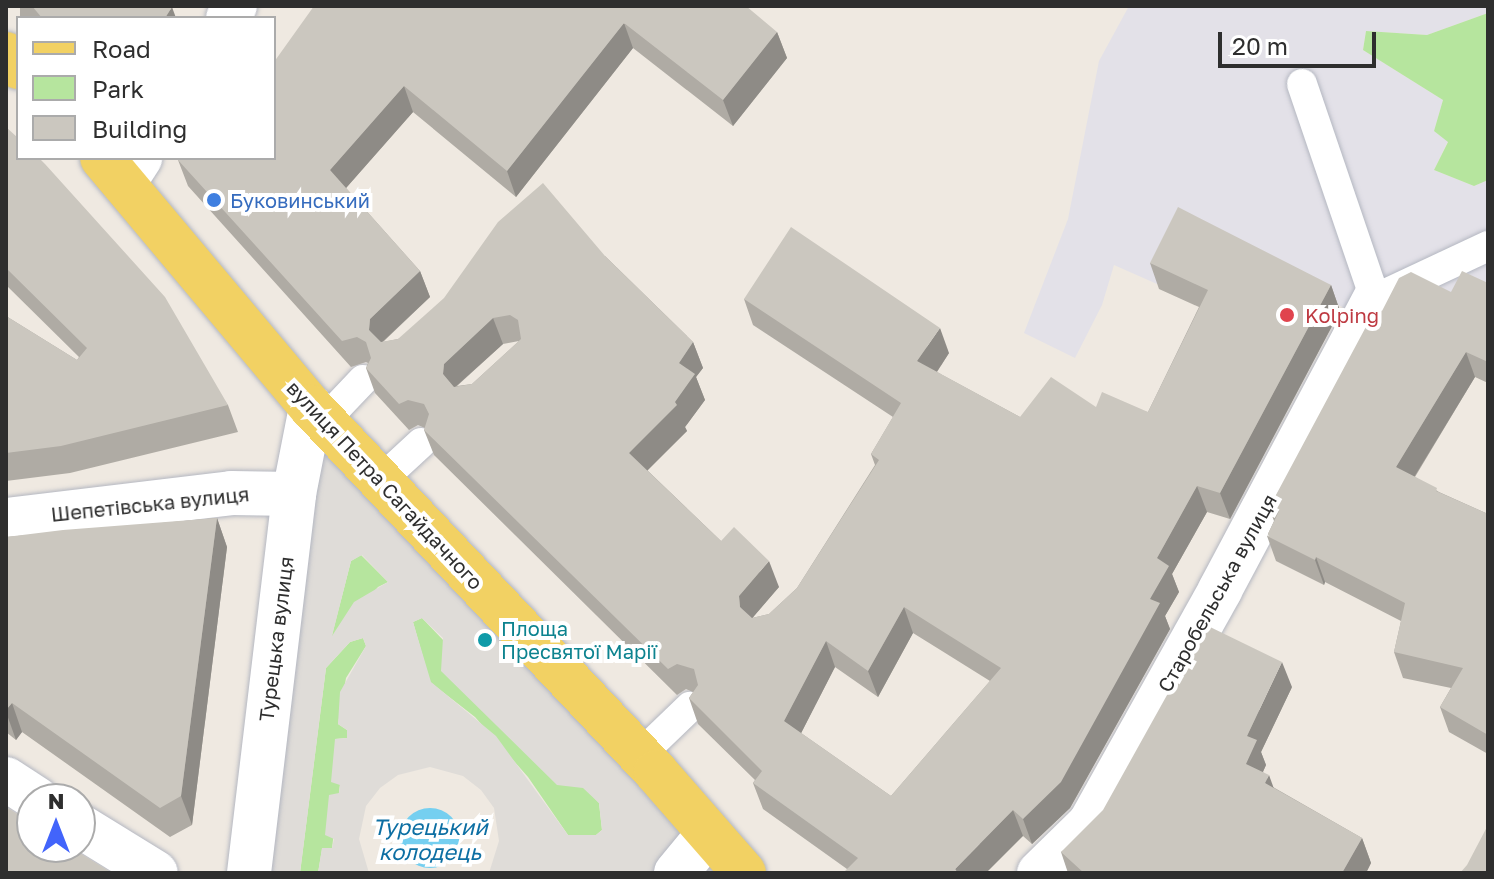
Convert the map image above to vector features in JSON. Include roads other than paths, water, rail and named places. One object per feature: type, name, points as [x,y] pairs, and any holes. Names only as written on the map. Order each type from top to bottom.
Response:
[{"type":"main road","name":"вулиця Петра Сагайдачного","points":[[122,166],[318,413],[639,756],[744,873]]},
{"type":"street","name":"Старобельська вулиця","points":[[1039,873],[1090,823],[1220,590],[1375,299]]},
{"type":"street","name":"Турецька вулиця","points":[[249,873],[294,494],[318,413]]},
{"type":"street","name":"Шепетівська вулиця","points":[[6,520],[231,493],[294,494]]},
{"type":"street","points":[[676,873],[708,834]]},
{"type":"street","points":[[96,836],[156,873]]},
{"type":"lane","points":[[1302,84],[1375,299],[1488,246]]},
{"type":"lane","points":[[318,413],[363,380]]},
{"type":"lane","points":[[380,481],[421,443]]},
{"type":"lane","points":[[639,756],[690,707]]},
{"type":"water","name":"Турецький колодець","points":[[430,808],[451,817],[460,838],[451,859],[430,868],[409,859],[400,838],[409,817]]},
{"type":"place","name":"Буковинський","points":[[214,200]]},
{"type":"place","name":"Kolping","points":[[1287,315]]},
{"type":"place","name":"Площа Пресвятої Марії","points":[[485,640]]}]
